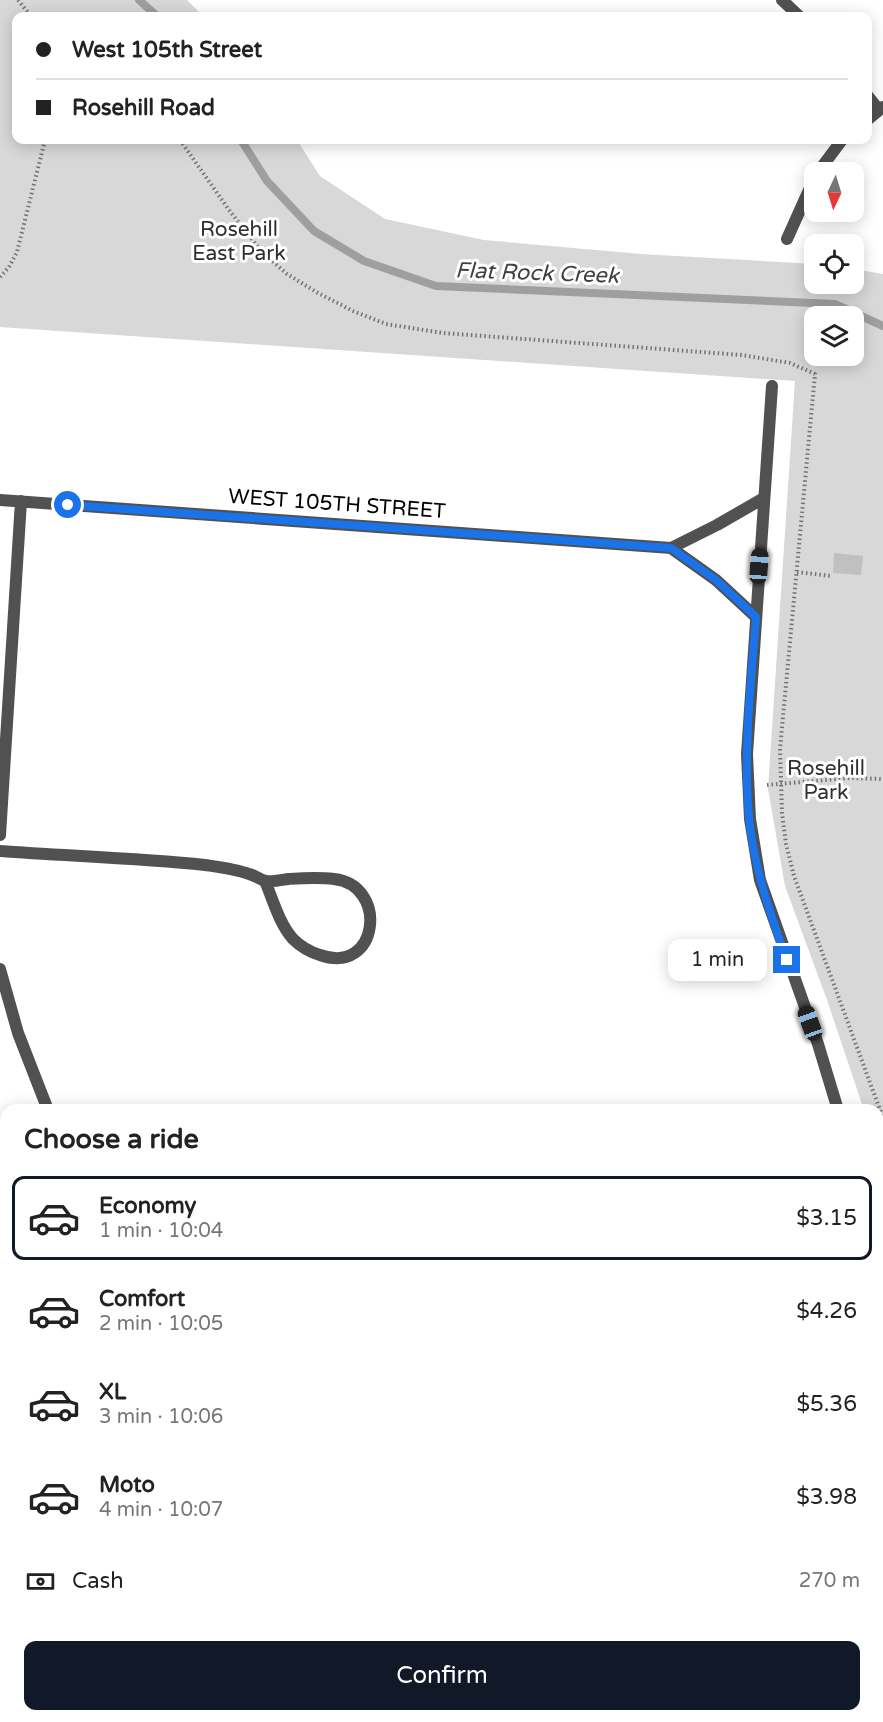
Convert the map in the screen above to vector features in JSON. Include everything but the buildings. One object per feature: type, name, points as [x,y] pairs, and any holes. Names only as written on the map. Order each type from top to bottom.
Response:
[{"type":"street","points":[[782,0],[794,12]]},
{"type":"street","points":[[826,162],[839,144]]},
{"type":"street","points":[[787,239],[804,201]]},
{"type":"street","points":[[772,386],[747,754],[750,819],[760,880],[818,1044],[836,1104]]},
{"type":"street","points":[[756,617],[716,580],[671,548],[764,498]]},
{"type":"street","name":"WEST 105TH STREET","points":[[0,500],[671,548]]},
{"type":"street","points":[[0,835],[21,501]]},
{"type":"street","points":[[0,851],[206,865],[248,873],[265,881],[315,877],[340,880],[357,888],[366,899],[370,915],[370,932],[363,947],[349,957],[331,959],[310,952],[293,939],[281,920],[265,881]]},
{"type":"street","points":[[0,969],[18,1033],[46,1104]]},
{"type":"path","points":[[18,0],[28,12]]},
{"type":"path","points":[[0,277],[9,267],[16,252],[44,144]]},
{"type":"path","points":[[183,144],[262,252],[287,274],[318,293],[353,311],[386,324],[443,333],[742,355],[790,363],[815,374],[780,750],[780,784],[786,843],[794,876],[878,1104]]},
{"type":"path","points":[[797,572],[831,576]]},
{"type":"path","points":[[748,786],[850,778],[883,779]]},
{"type":"green space","name":"Rosehill East Park","points":[[0,0],[187,0],[199,12],[12,12],[12,144],[300,144],[320,176],[385,219],[484,240],[641,254],[804,263],[804,294],[864,294],[864,271],[883,274],[883,1104],[862,1104],[785,886],[768,789],[795,381],[0,327]]},
{"type":"waterway","name":"Flat Rock Creek","points":[[139,0],[152,12]]},
{"type":"waterway","name":"Flat Rock Creek","points":[[244,144],[267,181],[314,231],[364,261],[436,286],[835,304],[883,326]]},
{"type":"route","points":[[68,505],[671,548],[716,580],[756,617],[747,754],[750,819],[760,880],[787,960]]},
{"type":"park label","name":"Rosehill Park","points":[[826,780]]}]
